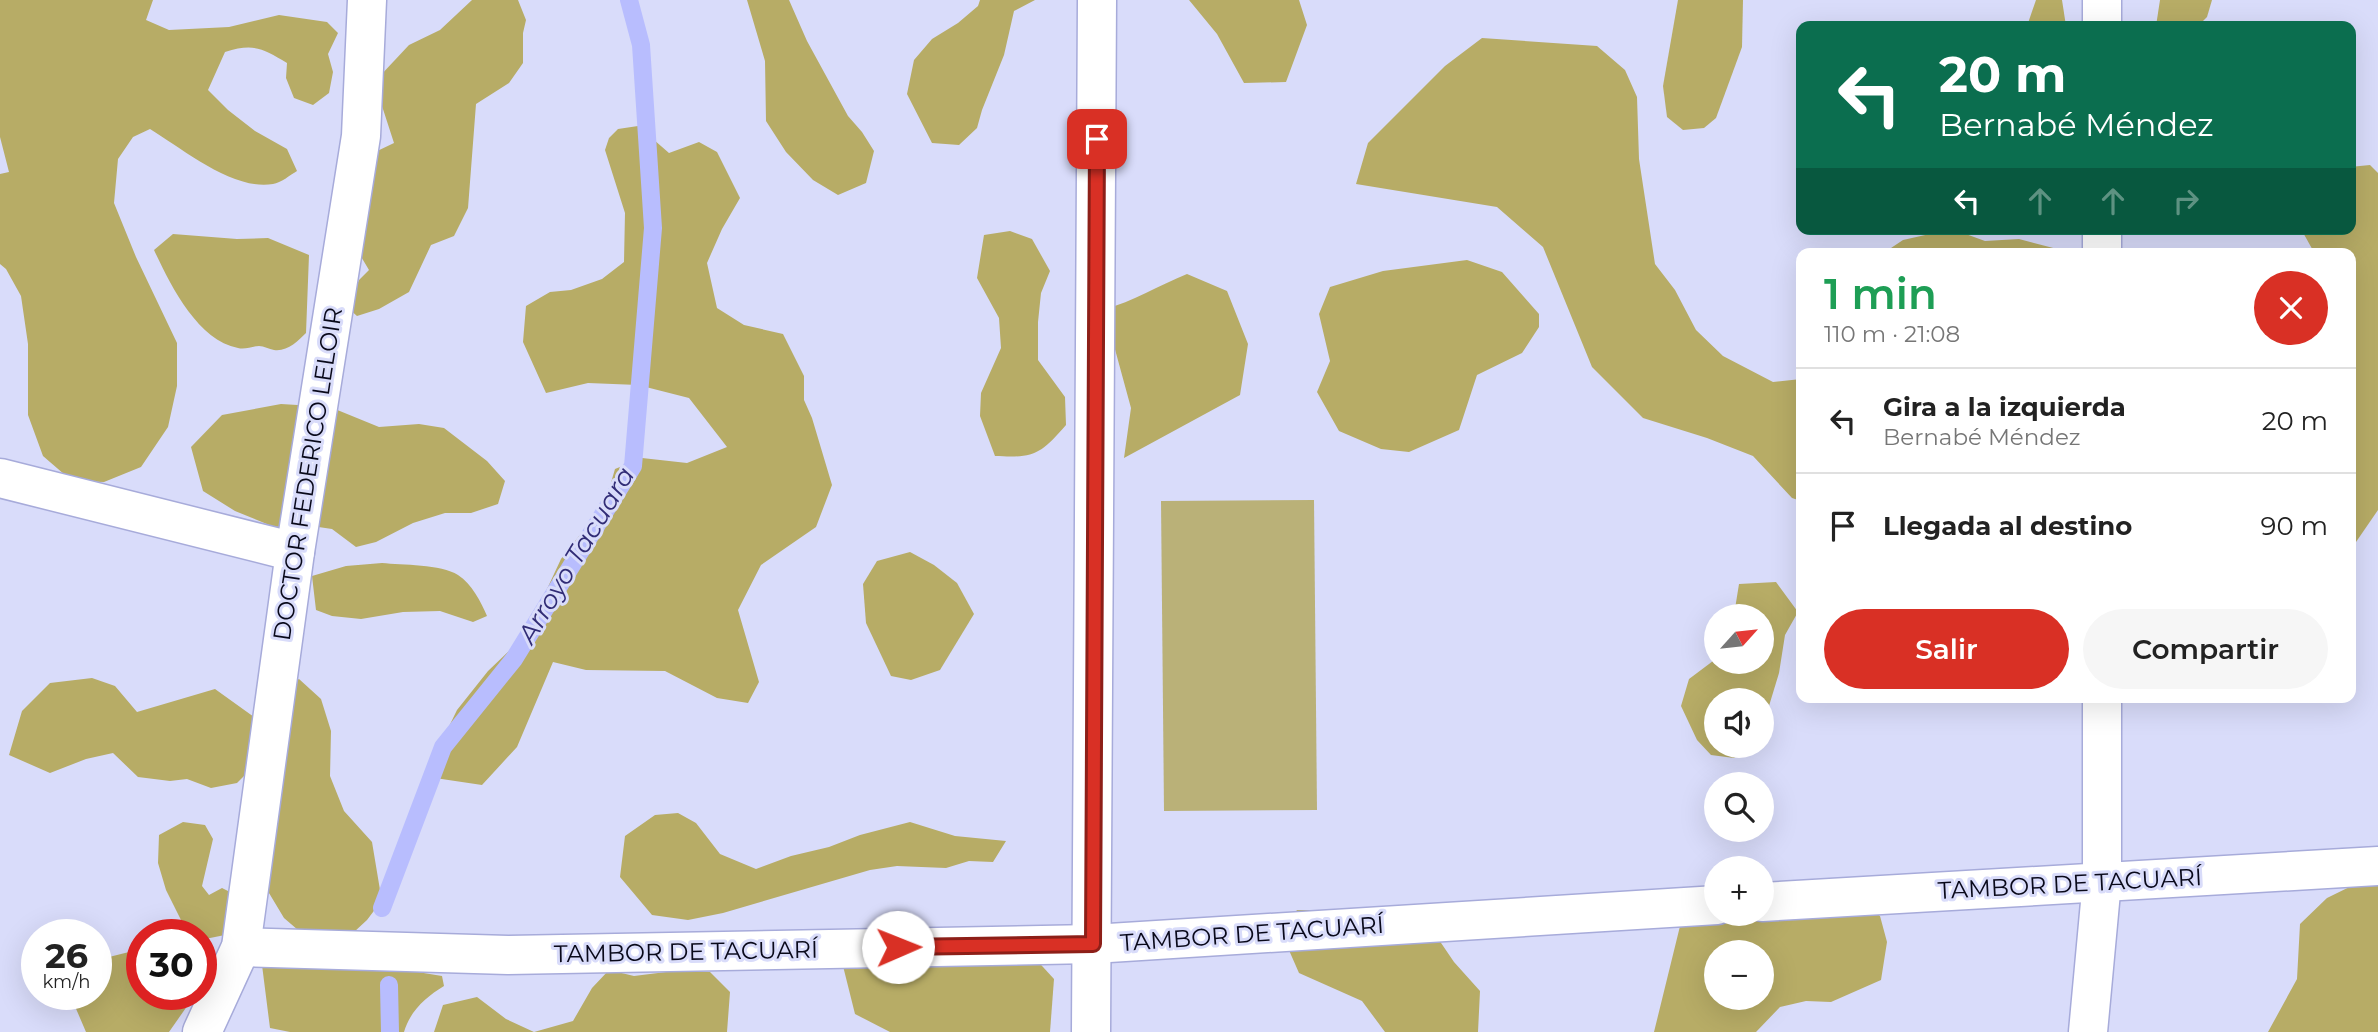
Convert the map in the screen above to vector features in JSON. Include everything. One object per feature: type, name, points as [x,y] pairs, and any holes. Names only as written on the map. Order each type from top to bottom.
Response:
[{"type":"street","name":"DOCTOR FEDERICO LELOIR","points":[[202,1032],[241,947],[295,552],[361,136],[367,0]]},
{"type":"street","points":[[1091,1032],[1097,0]]},
{"type":"street","points":[[2102,0],[2102,21]]},
{"type":"street","points":[[0,478],[295,552]]},
{"type":"street","points":[[2088,1032],[2102,881],[2102,703]]},
{"type":"street","name":"TAMBOR DE TACUARÍ","points":[[1774,901],[2378,866]]},
{"type":"street","name":"TAMBOR DE TACUARÍ","points":[[241,947],[508,955],[1093,944],[1704,906]]},
{"type":"shaded area","points":[[0,0],[153,0],[146,20],[169,30],[229,27],[279,15],[327,22],[338,33],[328,54],[333,72],[329,93],[313,105],[294,98],[286,78],[287,63],[258,48],[225,52],[208,90],[255,131],[287,149],[297,171],[282,181],[258,184],[225,175],[150,129],[133,137],[118,159],[114,203],[177,343],[177,386],[168,427],[141,467],[104,482],[72,481],[43,456],[28,415],[28,344],[21,296],[6,269],[0,264],[0,174],[9,172],[0,137]]},
{"type":"shaded area","points":[[472,0],[518,0],[526,20],[523,63],[509,83],[476,104],[468,208],[454,236],[431,245],[409,292],[379,309],[357,316],[347,307],[359,280],[369,270],[344,228],[348,165],[394,143],[382,106],[379,77],[409,45],[440,30]]},
{"type":"shaded area","points":[[747,0],[789,0],[807,41],[848,116],[874,151],[866,183],[838,195],[813,180],[786,152],[766,121],[765,61]]},
{"type":"shaded area","points":[[980,0],[1035,0],[1014,11],[1004,55],[977,128],[959,145],[932,143],[907,94],[914,60],[932,39],[958,23],[978,6]]},
{"type":"shaded area","points":[[1189,0],[1299,0],[1307,25],[1286,82],[1244,83],[1217,34]]},
{"type":"shaded area","points":[[1678,0],[1743,0],[1742,47],[1716,118],[1704,128],[1683,130],[1667,117],[1663,86]]},
{"type":"shaded area","points":[[2036,0],[2062,0],[2065,21],[2029,21]]},
{"type":"shaded area","points":[[2160,0],[2212,0],[2207,17],[2203,21],[2157,21]]},
{"type":"shaded area","points":[[1482,38],[1597,46],[1625,70],[1637,97],[1639,159],[1655,264],[1675,290],[1696,330],[1723,356],[1773,382],[1796,380],[1796,499],[1753,456],[1643,418],[1592,367],[1543,247],[1497,207],[1356,184],[1368,143],[1445,66]]},
{"type":"shaded area","points":[[638,126],[669,153],[699,142],[717,152],[740,198],[707,263],[717,308],[744,325],[783,334],[804,376],[804,400],[832,485],[816,527],[761,565],[738,610],[759,682],[748,703],[717,698],[665,671],[586,670],[553,662],[517,747],[482,785],[435,778],[440,745],[457,710],[488,671],[513,647],[540,604],[561,559],[605,503],[615,469],[642,458],[687,463],[727,447],[689,398],[638,385],[588,383],[546,393],[523,342],[526,306],[550,292],[571,290],[602,279],[624,262],[625,213],[605,150],[609,138],[618,129]]},
{"type":"shaded area","points":[[2370,165],[2378,173],[2378,510],[2356,542],[2356,248],[2312,248],[2304,235],[2356,235],[2356,166]]},
{"type":"shaded area","points":[[1010,231],[1032,239],[1050,271],[1041,293],[1038,360],[1065,397],[1066,425],[1042,449],[1028,455],[995,456],[980,416],[981,393],[1001,348],[999,318],[977,278],[984,235]]},
{"type":"shaded area","points":[[173,234],[237,239],[268,238],[309,255],[306,333],[292,345],[279,350],[259,346],[238,348],[223,343],[210,334],[177,294],[154,250]]},
{"type":"shaded area","points":[[1925,235],[1968,235],[1985,241],[2019,239],[2053,248],[1891,248],[1903,240]]},
{"type":"shaded area","points":[[1467,260],[1502,272],[1539,314],[1539,327],[1522,353],[1477,375],[1459,430],[1409,452],[1381,449],[1339,431],[1317,392],[1330,361],[1319,314],[1330,287],[1383,271]]},
{"type":"shaded area","points":[[1187,274],[1227,291],[1248,344],[1240,395],[1124,458],[1131,408],[1104,309]]},
{"type":"shaded area","points":[[281,404],[330,407],[379,427],[419,424],[444,428],[487,461],[505,481],[498,504],[471,513],[445,513],[413,523],[376,542],[356,547],[332,529],[305,525],[274,527],[235,511],[203,491],[191,447],[222,415]]},
{"type":"shaded area","points":[[1314,500],[1317,810],[1164,811],[1161,501]]},
{"type":"shaded area","points":[[910,552],[934,565],[957,583],[974,614],[940,670],[911,680],[891,676],[866,623],[863,584],[877,561]]},
{"type":"shaded area","points":[[382,563],[451,571],[472,588],[487,616],[473,622],[440,611],[403,612],[361,619],[332,616],[316,610],[312,576],[346,566]]},
{"type":"shaded area","points":[[1776,582],[1796,609],[1796,616],[1785,635],[1774,689],[1704,688],[1704,748],[1697,740],[1681,706],[1689,679],[1704,668],[1704,674],[1774,674],[1774,604],[1736,604],[1739,584]]},
{"type":"shaded area","points":[[92,678],[115,686],[137,712],[215,689],[254,717],[253,767],[237,783],[211,788],[187,779],[170,781],[138,777],[113,753],[86,759],[50,773],[9,755],[22,711],[50,683]]},
{"type":"shaded area","points":[[299,679],[321,699],[331,731],[330,776],[344,811],[372,842],[381,896],[367,920],[354,932],[305,936],[284,918],[263,883],[281,688]]},
{"type":"shaded area","points":[[678,813],[696,823],[720,854],[756,869],[791,856],[910,822],[955,836],[1006,841],[993,862],[969,861],[946,868],[897,866],[870,870],[723,913],[688,920],[652,915],[620,877],[625,836],[655,815]]},
{"type":"shaded area","points":[[183,822],[205,825],[213,839],[202,886],[209,895],[222,888],[236,895],[225,935],[217,937],[217,919],[180,919],[166,890],[158,863],[159,835]]},
{"type":"shaded area","points":[[2378,873],[2378,1032],[2268,1032],[2297,979],[2300,924],[2327,898]]},
{"type":"shaded area","points":[[1861,903],[1880,916],[1887,942],[1881,980],[1831,1002],[1806,1001],[1780,1007],[1756,1032],[1654,1032],[1682,918],[1704,915],[1704,926],[1774,926],[1774,913]]},
{"type":"shaded area","points":[[1297,910],[1331,910],[1437,937],[1454,962],[1480,991],[1478,1032],[1385,1032],[1362,1001],[1299,973],[1281,932]]},
{"type":"shaded area","points":[[1021,943],[1054,979],[1050,1032],[890,1032],[855,1014],[843,966]]},
{"type":"shaded area","points":[[126,953],[126,1010],[184,1010],[169,1032],[86,1032],[77,1010],[112,1010],[112,956]]},
{"type":"shaded area","points":[[262,965],[387,967],[442,976],[444,986],[420,1005],[410,1017],[404,1032],[290,1032],[270,1028]]},
{"type":"shaded area","points":[[609,970],[634,976],[674,971],[710,972],[730,992],[727,1032],[534,1032],[573,1021],[592,988]]},
{"type":"shaded area","points":[[477,997],[506,1019],[534,1032],[434,1032],[443,1005]]},
{"type":"waterway","name":"Arroyo Tacuara","points":[[382,908],[443,747],[514,659],[633,466],[653,228],[641,45],[629,0]]},
{"type":"waterway","name":"Arroyo Tacuara","points":[[389,985],[390,1032]]},
{"type":"route","points":[[898,947],[1093,944],[1097,139]]}]
